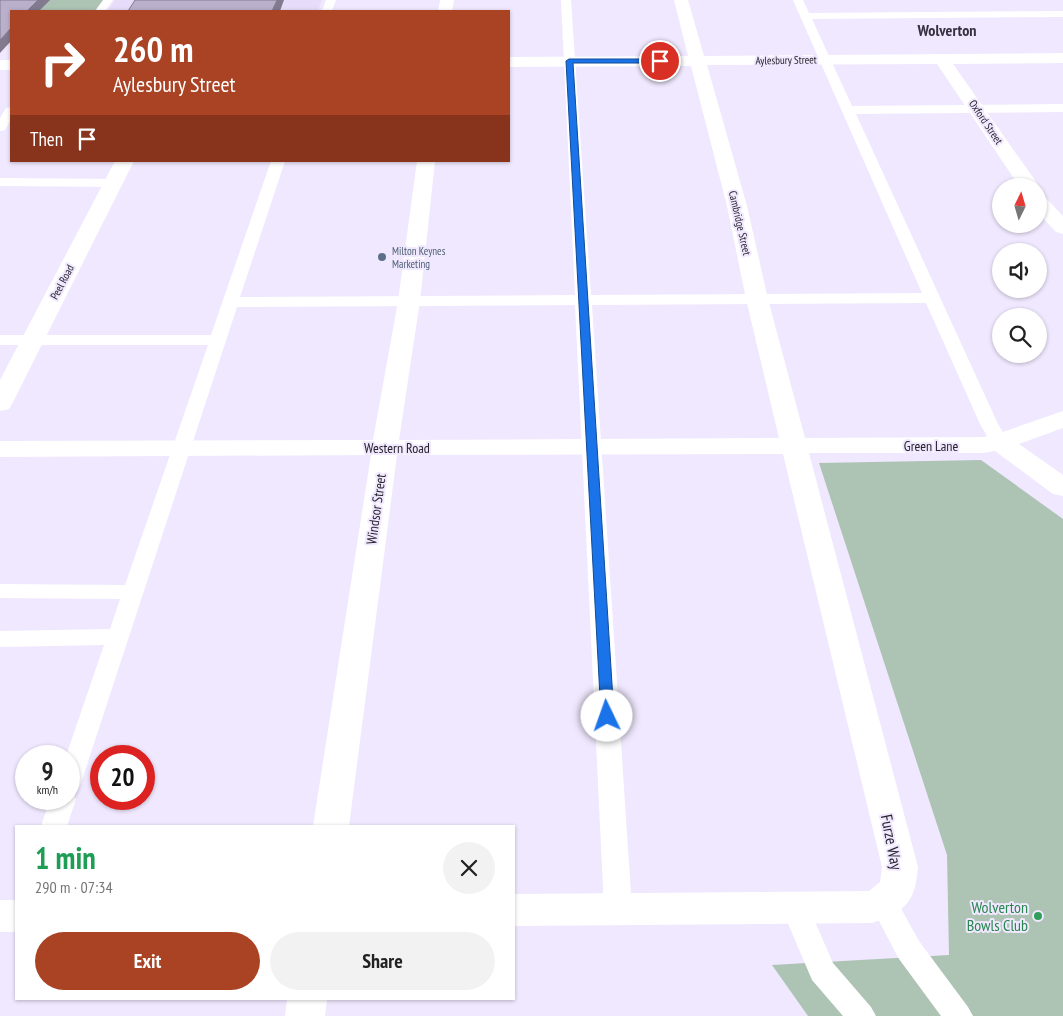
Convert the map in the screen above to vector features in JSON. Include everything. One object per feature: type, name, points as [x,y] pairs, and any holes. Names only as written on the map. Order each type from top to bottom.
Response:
[{"type":"street","name":"Cambridge Street","points":[[681,0],[737,206],[757,299],[794,446]]},
{"type":"street","name":"Aylesbury Street","points":[[510,62],[1063,58]]},
{"type":"street","name":"Oxford Street","points":[[942,59],[1024,178]]},
{"type":"street","name":"Peel Road","points":[[0,404],[31,340],[124,162]]},
{"type":"street","name":"Windsor Street","points":[[331,825],[385,448],[409,301],[426,162]]},
{"type":"street","points":[[1048,212],[1063,228]]},
{"type":"street","name":"Green Lane","points":[[794,446],[983,445],[1000,442],[1063,419]]},
{"type":"street","points":[[1000,442],[1063,488]]},
{"type":"street","name":"Western Road","points":[[0,449],[794,446]]},
{"type":"street","name":"Furze Way","points":[[794,446],[900,867],[898,889],[883,902]]},
{"type":"street","points":[[515,910],[872,907],[883,902]]},
{"type":"street","points":[[0,916],[15,916]]},
{"type":"street","points":[[305,1016],[307,1000]]},
{"type":"lane","points":[[566,0],[618,908]]},
{"type":"lane","points":[[798,0],[989,424],[1000,442]]},
{"type":"lane","points":[[805,16],[1063,14]]},
{"type":"lane","points":[[849,110],[1063,108]]},
{"type":"lane","points":[[0,127],[10,112]]},
{"type":"lane","points":[[80,751],[183,449],[278,162]]},
{"type":"lane","points":[[0,182],[114,183]]},
{"type":"lane","points":[[230,302],[933,298]]},
{"type":"lane","points":[[0,340],[218,340]]},
{"type":"lane","points":[[0,591],[134,592]]},
{"type":"lane","points":[[0,639],[119,637]]},
{"type":"lane","points":[[54,825],[60,810]]},
{"type":"lane","points":[[883,902],[909,950],[958,1016]]},
{"type":"lane","points":[[795,907],[822,971],[861,1016]]},
{"type":"shaded area","points":[[115,0],[322,0],[318,10],[108,10]]},
{"type":"green space","points":[[42,0],[108,0],[101,10],[34,10]]},
{"type":"green space","points":[[981,460],[1063,519],[1063,1016],[808,1016],[772,965],[949,955],[947,855],[819,463]]},
{"type":"building","points":[[0,0],[38,0],[28,10],[10,10],[10,29],[0,40]]},
{"type":"building","points":[[135,0],[277,0],[272,10],[129,10]]},
{"type":"place","name":"Milton Keynes Marketing","points":[[382,257]]},
{"type":"place","name":"Wolverton Bowls Club","points":[[1038,916]]},
{"type":"district","name":"Wolverton","points":[[947,30]]},
{"type":"route","points":[[607,716],[593,448],[569,61],[660,61]]}]
